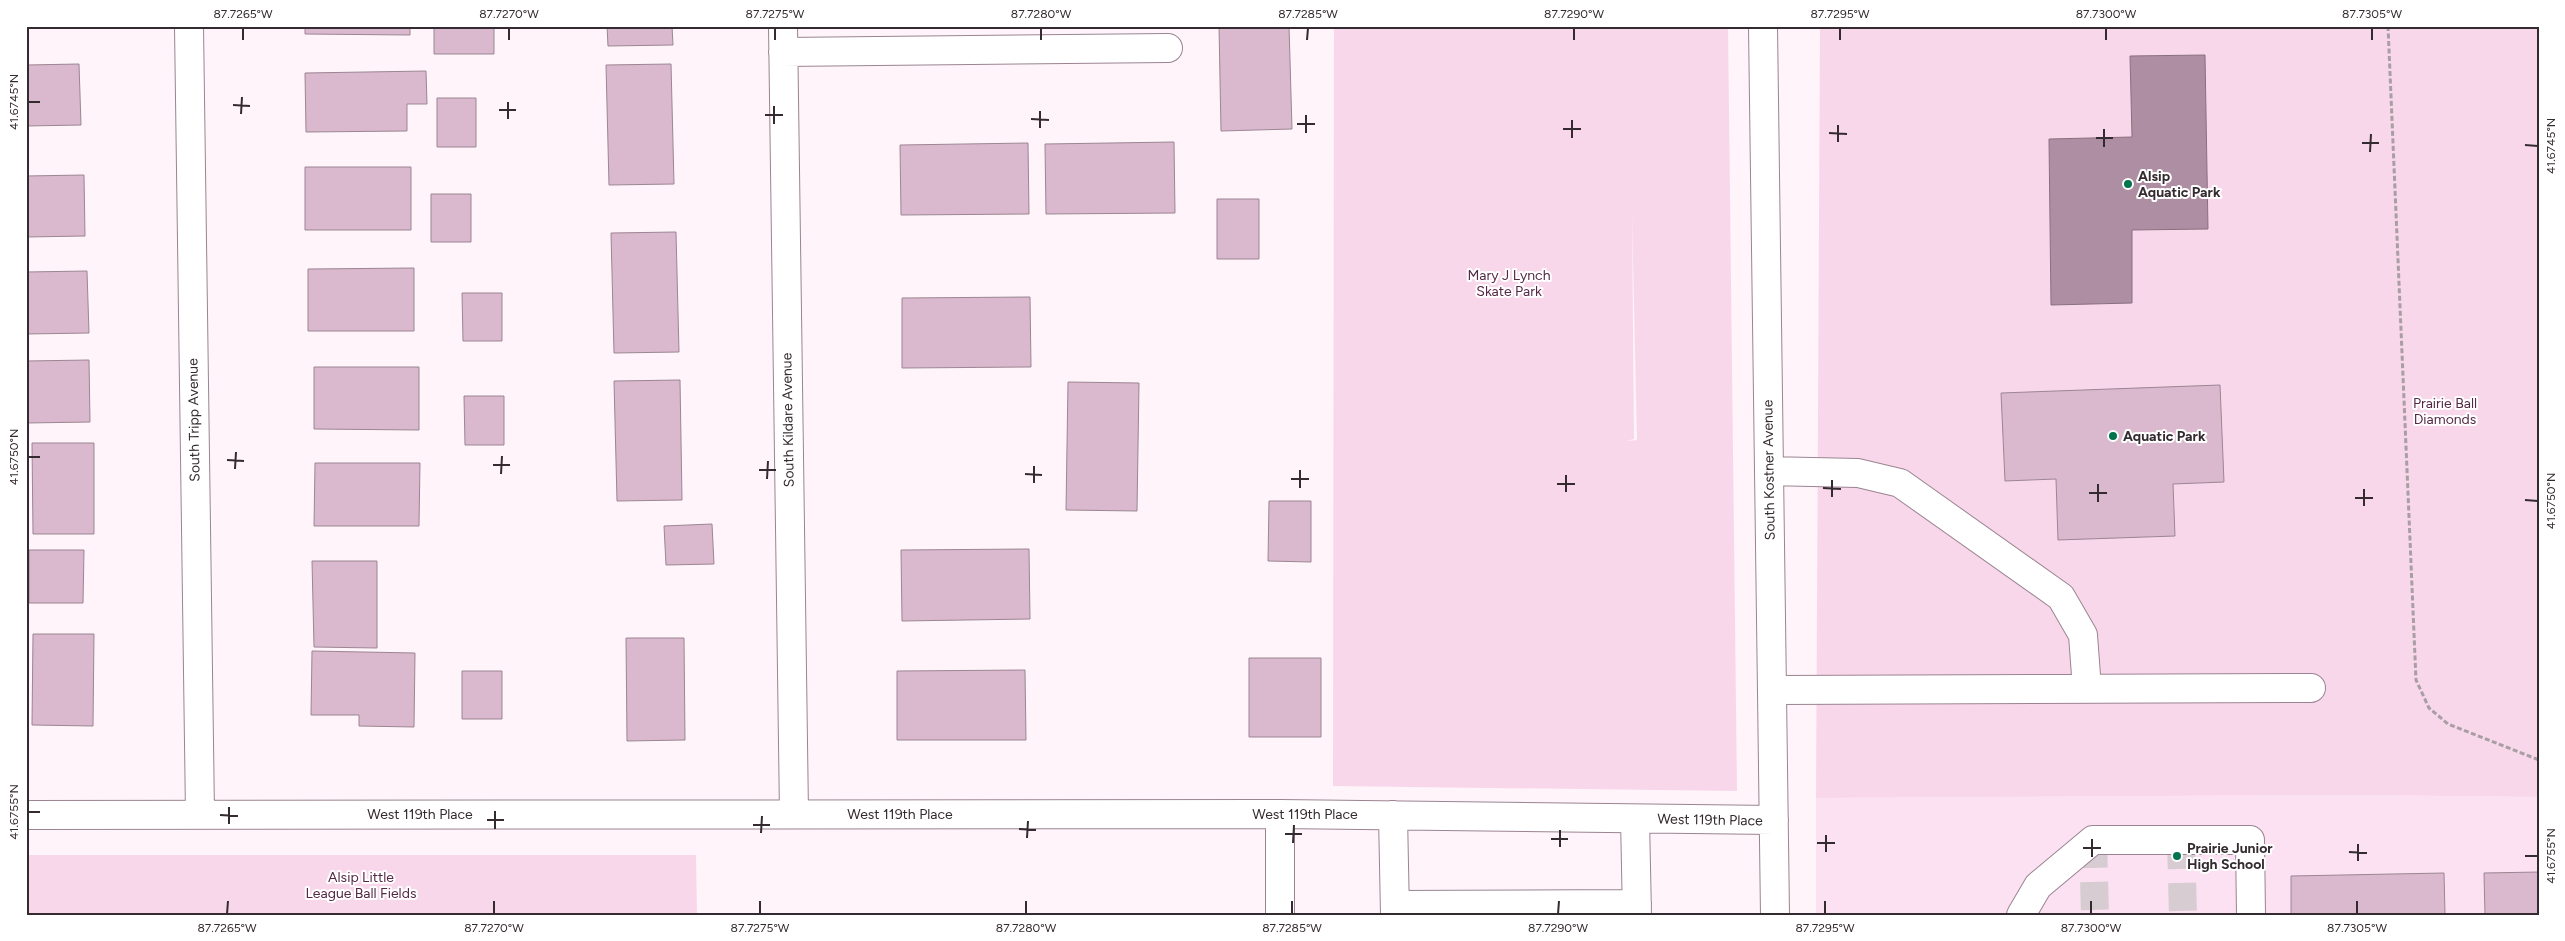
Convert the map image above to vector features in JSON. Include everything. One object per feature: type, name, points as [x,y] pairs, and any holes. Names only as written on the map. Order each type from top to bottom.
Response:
[{"type":"street","name":"South Tripp Avenue","points":[[189,26],[200,814]]},
{"type":"street","name":"South Kostner Avenue","points":[[1763,26],[1775,915]]},
{"type":"street","points":[[783,39],[1168,48]]},
{"type":"street","name":"South Kildare Avenue","points":[[783,39],[794,814]]},
{"type":"street","points":[[1770,471],[1858,472],[1900,483],[2061,598],[2083,635],[2087,689]]},
{"type":"street","points":[[1772,690],[2311,688]]},
{"type":"street","name":"West 119th Place","points":[[26,815],[1280,814],[1774,820]]},
{"type":"street","points":[[1280,814],[1280,915]]},
{"type":"street","points":[[1394,815],[1395,910],[1637,909],[1634,819]]},
{"type":"street","points":[[2021,915],[2038,886],[2092,840],[2250,840],[2250,915]]},
{"type":"path","points":[[2388,26],[2416,680],[2429,708],[2448,724],[2539,760]]},
{"type":"shaded area","name":"Alsip Aquatic Park","points":[[2205,55],[2208,229],[2132,230],[2132,303],[2051,305],[2049,139],[2132,137],[2130,56]]},
{"type":"shaded area","name":"Prairie Junior High School","points":[[2352,795],[2539,797],[2539,915],[1816,915],[1816,798]]},
{"type":"green space","name":"Mary J Lynch Skate Park","points":[[1334,26],[1728,26],[1737,791],[1333,786]],"holes":[[[1632,215],[1637,440],[1626,441],[1634,439]]]},
{"type":"green space","name":"Aquatic Park","points":[[1820,26],[2539,26],[2539,797],[2352,795],[1816,798]]},
{"type":"green space","name":"Alsip Little League Ball Fields","points":[[26,855],[696,855],[697,915],[26,915]]},
{"type":"building","points":[[305,26],[410,26],[410,35],[305,34]]},
{"type":"building","points":[[434,26],[494,26],[494,54],[434,54]]},
{"type":"building","points":[[607,26],[672,26],[673,45],[608,46]]},
{"type":"building","points":[[1219,26],[1289,26],[1292,129],[1221,131]]},
{"type":"building","points":[[79,64],[81,125],[26,126],[26,65]]},
{"type":"building","points":[[671,64],[674,184],[609,185],[606,65]]},
{"type":"building","points":[[426,71],[427,104],[407,104],[407,131],[306,132],[305,73]]},
{"type":"building","points":[[437,98],[476,98],[476,147],[437,147]]},
{"type":"building","points":[[1174,142],[1175,213],[1046,214],[1045,144]]},
{"type":"building","points":[[1028,143],[1029,214],[901,215],[900,145]]},
{"type":"building","points":[[305,167],[411,167],[411,230],[305,230]]},
{"type":"building","points":[[84,175],[85,236],[26,237],[26,176]]},
{"type":"building","points":[[431,194],[471,194],[471,242],[431,242]]},
{"type":"building","points":[[1217,199],[1259,199],[1259,259],[1217,259]]},
{"type":"building","points":[[676,232],[679,352],[614,353],[611,233]]},
{"type":"building","points":[[414,268],[414,331],[308,331],[308,269]]},
{"type":"building","points":[[87,271],[89,333],[26,334],[26,272]]},
{"type":"building","points":[[462,293],[502,293],[502,341],[463,341]]},
{"type":"building","points":[[1030,297],[1031,367],[902,368],[902,298]]},
{"type":"building","points":[[89,360],[90,422],[26,423],[26,361]]},
{"type":"building","points":[[314,367],[419,367],[419,430],[314,429]]},
{"type":"building","points":[[680,380],[682,500],[617,501],[614,381]]},
{"type":"building","points":[[1068,382],[1139,383],[1137,511],[1066,510]]},
{"type":"building","name":"Aquatic Park","points":[[2220,385],[2224,482],[2173,484],[2175,536],[2058,540],[2056,479],[2005,481],[2001,393]]},
{"type":"building","points":[[464,396],[504,396],[504,445],[465,445]]},
{"type":"building","points":[[32,443],[94,443],[94,534],[33,534]]},
{"type":"building","points":[[315,463],[420,463],[419,526],[314,526]]},
{"type":"building","points":[[1269,501],[1311,501],[1311,562],[1268,561]]},
{"type":"building","points":[[712,524],[714,564],[666,565],[664,526]]},
{"type":"building","points":[[1029,549],[1030,619],[902,621],[901,550]]},
{"type":"building","points":[[29,550],[84,550],[83,603],[29,603]]},
{"type":"building","points":[[312,561],[377,561],[377,648],[314,647]]},
{"type":"building","points":[[33,634],[94,634],[93,726],[32,725]]},
{"type":"building","points":[[626,638],[684,638],[685,740],[627,741]]},
{"type":"building","points":[[312,651],[415,653],[414,727],[359,726],[359,715],[311,715]]},
{"type":"building","points":[[1249,658],[1321,658],[1321,737],[1249,737]]},
{"type":"building","points":[[1025,670],[1026,740],[897,740],[897,671]]},
{"type":"building","points":[[462,671],[502,671],[502,719],[462,719]]},
{"type":"building","points":[[2539,872],[2539,915],[2485,915],[2484,873]]},
{"type":"building","name":"Prairie Junior High School","points":[[2444,873],[2445,915],[2291,915],[2291,876]]},
{"type":"tunnel","points":[[2093,840],[2095,915]]},
{"type":"tunnel","points":[[2181,841],[2183,915]]},
{"type":"place","name":"Alsip Aquatic Park","points":[[2128,184]]},
{"type":"place","name":"Aquatic Park","points":[[2113,436]]},
{"type":"place","name":"Prairie Junior High School","points":[[2177,856]]},
{"type":"park label","name":"Prairie Ball Diamonds","points":[[2445,412]]}]
